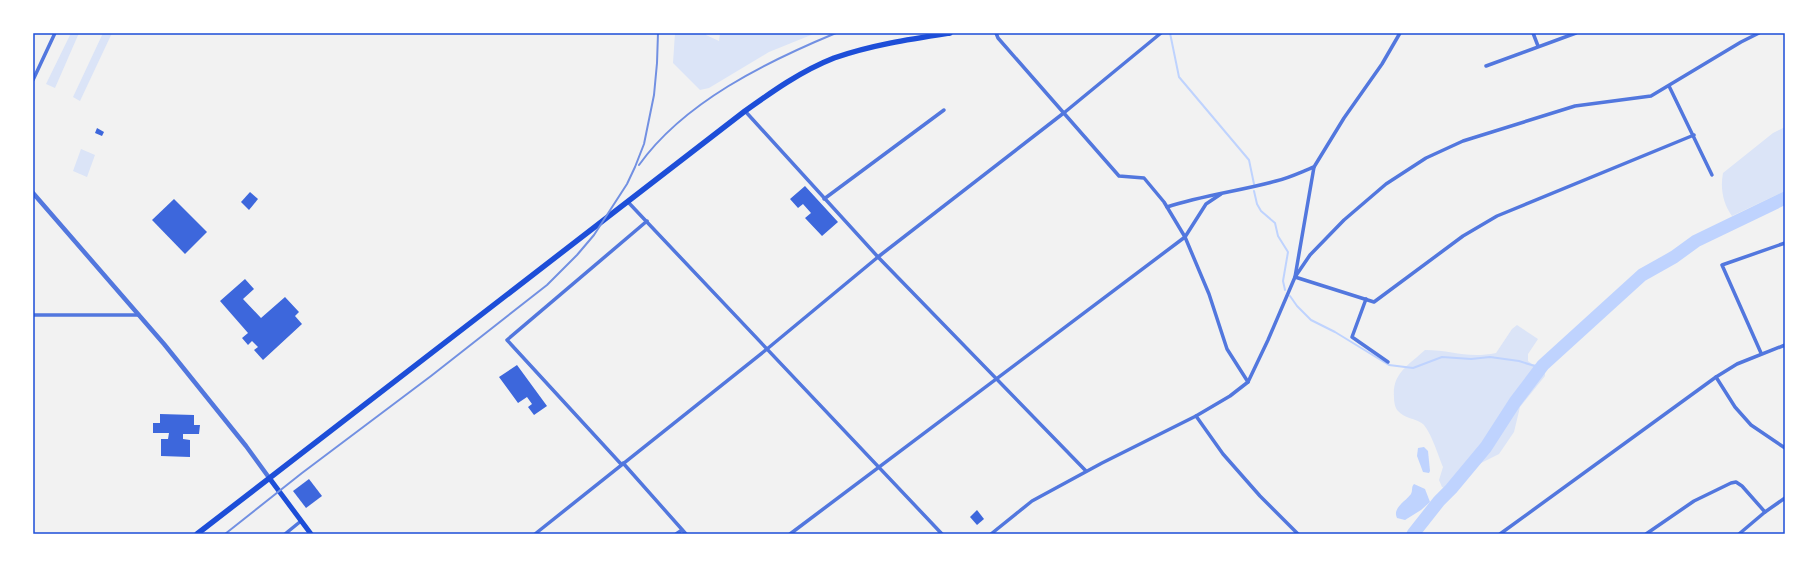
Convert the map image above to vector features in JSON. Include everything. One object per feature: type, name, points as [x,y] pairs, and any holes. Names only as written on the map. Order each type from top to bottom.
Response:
[{"type":"main road","points":[[197,534],[745,111],[785,83],[833,59],[887,43],[950,33]]},
{"type":"main road","points":[[270,479],[311,534]]},
{"type":"street","points":[[33,80],[55,33]]},
{"type":"street","points":[[996,33],[998,38],[1119,176],[1144,178],[1167,207],[1185,237],[1209,294],[1227,349],[1248,382]]},
{"type":"street","points":[[535,534],[622,463],[767,349],[878,257],[1064,112],[1162,33]]},
{"type":"street","points":[[991,534],[1032,501],[1086,471],[1196,416],[1230,396],[1248,382],[1268,340],[1294,277],[1314,167],[1344,118],[1382,64],[1400,33]]},
{"type":"street","points":[[1533,33],[1538,46]]},
{"type":"street","points":[[1486,66],[1576,33]]},
{"type":"street","points":[[1294,277],[1310,255],[1344,220],[1386,184],[1426,158],[1463,141],[1574,106],[1651,96],[1741,42],[1759,33]]},
{"type":"street","points":[[1668,86],[1694,134],[1712,175]]},
{"type":"street","points":[[824,199],[944,110]]},
{"type":"street","points":[[745,111],[878,257],[1086,471]]},
{"type":"street","points":[[1294,277],[1374,302],[1463,236],[1497,216],[1694,134]]},
{"type":"street","points":[[1167,207],[1196,197],[1221,194],[1278,181],[1314,167]]},
{"type":"street","points":[[33,193],[139,315],[246,446],[270,479]]},
{"type":"street","points":[[790,534],[1185,237],[1206,204],[1221,194]]},
{"type":"street","points":[[628,202],[877,468],[942,534]]},
{"type":"street","points":[[647,221],[507,340],[686,534]]},
{"type":"street","points":[[1761,353],[1722,265],[1785,243]]},
{"type":"street","points":[[1366,299],[1352,337],[1388,362]]},
{"type":"street","points":[[33,315],[139,315]]},
{"type":"street","points":[[1500,534],[1716,377],[1761,353],[1785,345]]},
{"type":"street","points":[[1716,377],[1735,407],[1751,426],[1785,448]]},
{"type":"street","points":[[1196,416],[1223,454],[1260,496],[1298,534]]},
{"type":"street","points":[[1646,534],[1694,501],[1736,482],[1742,486],[1765,512]]},
{"type":"street","points":[[1739,534],[1765,512],[1785,498]]},
{"type":"street","points":[[285,534],[301,520]]},
{"type":"street","points":[[676,534],[682,530]]},
{"type":"shaded area","points":[[71,33],[79,33],[55,88],[46,84]]},
{"type":"shaded area","points":[[103,33],[112,33],[80,101],[73,97]]},
{"type":"shaded area","points":[[675,33],[706,33],[706,35],[719,41],[720,33],[816,33],[769,52],[709,88],[700,90],[673,63]]},
{"type":"shaded area","points":[[1785,127],[1785,191],[1732,216],[1726,206],[1723,196],[1723,173],[1773,133]]},
{"type":"shaded area","points":[[81,149],[95,155],[87,177],[73,171]]},
{"type":"shaded area","points":[[1517,325],[1538,339],[1528,354],[1528,361],[1532,364],[1543,365],[1545,368],[1545,376],[1520,407],[1514,432],[1499,454],[1479,464],[1463,484],[1453,492],[1442,487],[1439,480],[1443,467],[1432,438],[1426,428],[1420,422],[1401,414],[1396,408],[1394,403],[1394,389],[1396,382],[1403,370],[1425,350],[1468,355],[1486,355],[1496,353],[1512,329]]},
{"type":"water","points":[[1424,447],[1428,451],[1429,473],[1423,472],[1417,456],[1418,448]]},
{"type":"water","points":[[1414,484],[1425,489],[1430,502],[1421,510],[1405,520],[1397,518],[1396,511],[1411,494]]},
{"type":"building","points":[[97,128],[104,132],[102,136],[95,133]]},
{"type":"building","points":[[805,186],[838,222],[822,236],[805,218],[811,213],[803,204],[798,208],[790,199]]},
{"type":"building","points":[[250,192],[258,199],[249,210],[241,202]]},
{"type":"building","points":[[174,199],[207,232],[185,254],[152,220]]},
{"type":"building","points":[[245,279],[254,289],[243,299],[261,318],[285,297],[299,312],[295,316],[302,324],[263,360],[254,350],[258,347],[252,341],[248,345],[242,338],[248,333],[220,301]]},
{"type":"building","points":[[517,365],[547,406],[534,415],[528,407],[532,404],[527,397],[518,403],[499,377]]},
{"type":"building","points":[[160,414],[194,415],[194,425],[200,425],[199,434],[183,434],[183,439],[190,440],[190,457],[161,456],[161,439],[168,439],[169,433],[153,433],[153,423],[160,423]]},
{"type":"building","points":[[309,479],[322,496],[306,508],[293,491]]},
{"type":"building","points":[[977,510],[984,519],[977,525],[970,517]]},
{"type":"waterway","points":[[1170,33],[1179,77],[1249,160],[1254,184]]},
{"type":"waterway","points":[[1254,191],[1257,204],[1261,211],[1275,223],[1278,236],[1288,252],[1283,281],[1285,290]]},
{"type":"waterway","points":[[1413,534],[1439,501],[1486,447],[1515,402],[1543,365],[1642,275],[1674,257],[1696,241],[1785,198]]},
{"type":"waterway","points":[[1290,296],[1297,306],[1311,320],[1335,332],[1389,365],[1413,368],[1442,357],[1471,359],[1490,357],[1519,361],[1541,368]]},
{"type":"railway","points":[[225,534],[547,285],[577,255],[594,235],[627,184],[644,144],[654,95],[658,33]]},
{"type":"railway","points":[[639,165],[658,142],[679,122],[728,86],[782,57],[836,33]]}]
